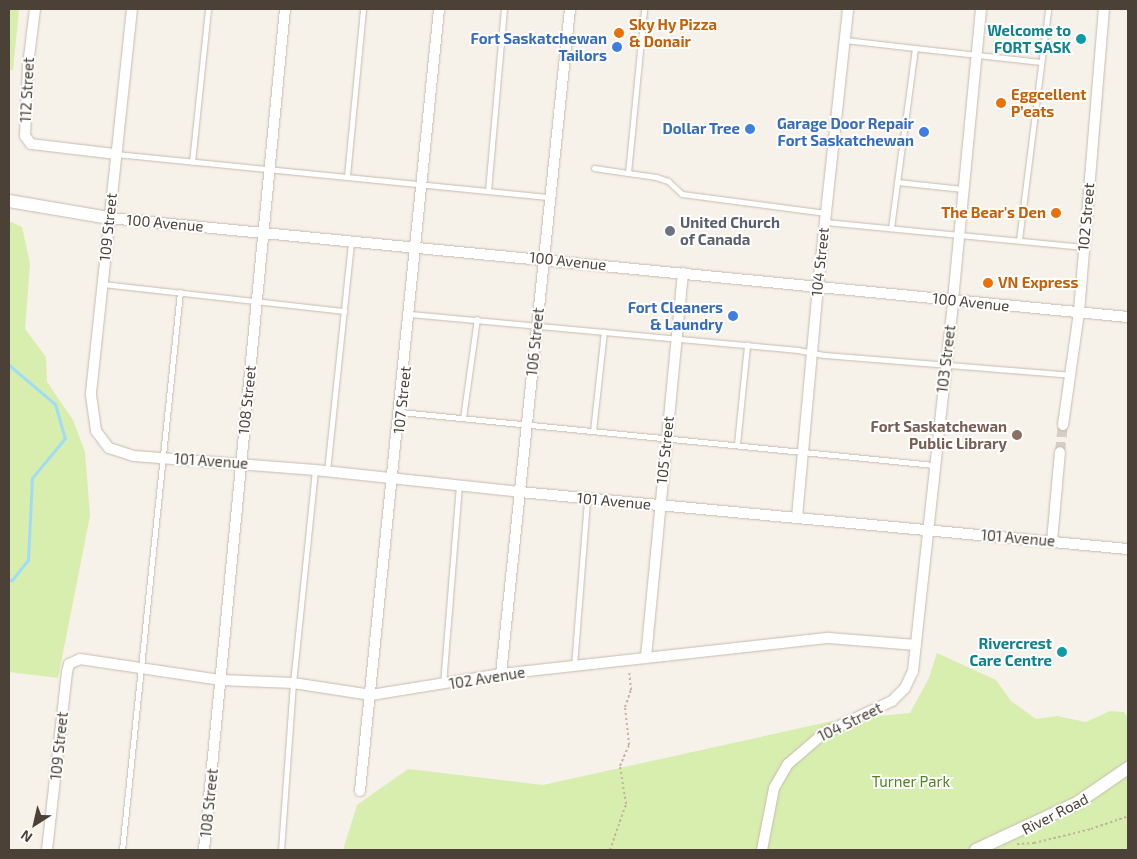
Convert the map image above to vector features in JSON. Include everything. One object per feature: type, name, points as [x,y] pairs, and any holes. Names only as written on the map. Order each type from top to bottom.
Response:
[{"type":"street","name":"112 Street","points":[[35,9],[28,64],[25,136],[31,144],[115,154]]},
{"type":"street","name":"109 Street","points":[[104,442],[96,431],[91,395],[115,154],[132,9]]},
{"type":"street","name":"108 Street","points":[[204,850],[286,9]]},
{"type":"street","name":"107 Street","points":[[360,791],[394,478],[439,9]]},
{"type":"street","name":"106 Street","points":[[501,674],[570,9]]},
{"type":"street","name":"104 Street","points":[[797,517],[818,286],[848,9]]},
{"type":"street","name":"103 Street","points":[[892,701],[910,679],[916,645],[926,530],[953,300],[981,9]]},
{"type":"street","name":"102 Street","points":[[1064,425],[1078,312],[1104,9]]},
{"type":"street","name":"100 Avenue","points":[[9,201],[109,218],[351,240],[1128,317]]},
{"type":"street","name":"105 Street","points":[[646,657],[684,273]]},
{"type":"street","name":"101 Avenue","points":[[104,442],[120,453],[164,458],[327,471],[587,499],[1128,549]]},
{"type":"street","points":[[1052,541],[1060,452]]},
{"type":"street","name":"102 Avenue","points":[[67,672],[70,664],[80,658],[221,680],[293,683],[371,695],[443,685],[501,674],[841,637],[916,645]]},
{"type":"street","name":"109 Street","points":[[47,850],[67,672]]},
{"type":"street","name":"104 Street","points":[[762,850],[774,788],[788,764],[824,732],[892,701]]},
{"type":"street","name":"River Road","points":[[976,850],[997,842],[1092,795],[1128,768]]},
{"type":"lane","points":[[192,162],[208,9]]},
{"type":"lane","points":[[347,176],[363,9]]},
{"type":"lane","points":[[488,191],[504,9]]},
{"type":"lane","points":[[628,173],[644,9]]},
{"type":"lane","points":[[1019,240],[1048,9]]},
{"type":"lane","points":[[845,40],[976,57],[1040,62]]},
{"type":"lane","points":[[891,228],[915,48]]},
{"type":"lane","points":[[115,154],[347,176],[422,186],[551,197]]},
{"type":"lane","points":[[594,168],[668,181],[682,194],[891,228],[1084,248]]},
{"type":"lane","points":[[897,182],[963,189]]},
{"type":"lane","points":[[327,471],[351,240]]},
{"type":"lane","points":[[102,284],[344,311]]},
{"type":"lane","points":[[122,850],[180,292]]},
{"type":"lane","points":[[410,314],[677,338],[812,353],[1070,375]]},
{"type":"lane","points":[[463,418],[477,319]]},
{"type":"lane","points":[[593,431],[604,332]]},
{"type":"lane","points":[[737,444],[747,345]]},
{"type":"lane","points":[[400,412],[803,450],[934,465]]},
{"type":"lane","points":[[281,850],[293,683],[315,470]]},
{"type":"lane","points":[[443,685],[459,485]]},
{"type":"lane","points":[[574,666],[587,499]]},
{"type":"path","points":[[610,850],[626,804],[620,766],[630,741],[625,707],[631,690],[628,660]]},
{"type":"path","points":[[997,842],[1034,843],[1091,829],[1128,816]]},
{"type":"green space","points":[[9,9],[19,9],[13,70],[9,70]]},
{"type":"green space","points":[[9,221],[22,227],[30,264],[25,329],[46,357],[47,382],[73,420],[85,452],[90,516],[58,678],[9,672]]},
{"type":"green space","name":"Turner Park","points":[[937,653],[996,680],[1011,701],[1036,719],[1057,716],[1086,722],[1110,711],[1124,712],[1128,718],[1128,850],[343,850],[357,805],[408,769],[543,785],[837,720],[910,713],[929,678]]},
{"type":"waterway","points":[[9,365],[55,404],[65,438],[32,478],[28,560],[12,580],[9,580]]},
{"type":"tunnel","points":[[1060,452],[1063,425]]},
{"type":"place","name":"Sky Hy Pizza & Donair","points":[[619,33]]},
{"type":"place","name":"Welcome to FORT SASK","points":[[1081,39]]},
{"type":"place","name":"Fort Saskatchewan Tailors","points":[[617,47]]},
{"type":"place","name":"Eggcellent P’eats","points":[[1001,103]]},
{"type":"place","name":"Dollar Tree","points":[[750,129]]},
{"type":"place","name":"Garage Door Repair Fort Saskatchewan","points":[[924,132]]},
{"type":"place","name":"The Bear's Den","points":[[1056,213]]},
{"type":"place","name":"United Church of Canada","points":[[670,231]]},
{"type":"place","name":"VN Express","points":[[988,283]]},
{"type":"place","name":"Fort Cleaners & Laundry","points":[[733,316]]},
{"type":"place","name":"Fort Saskatchewan Public Library","points":[[1017,435]]},
{"type":"place","name":"Rivercrest Care Centre","points":[[1062,652]]}]
